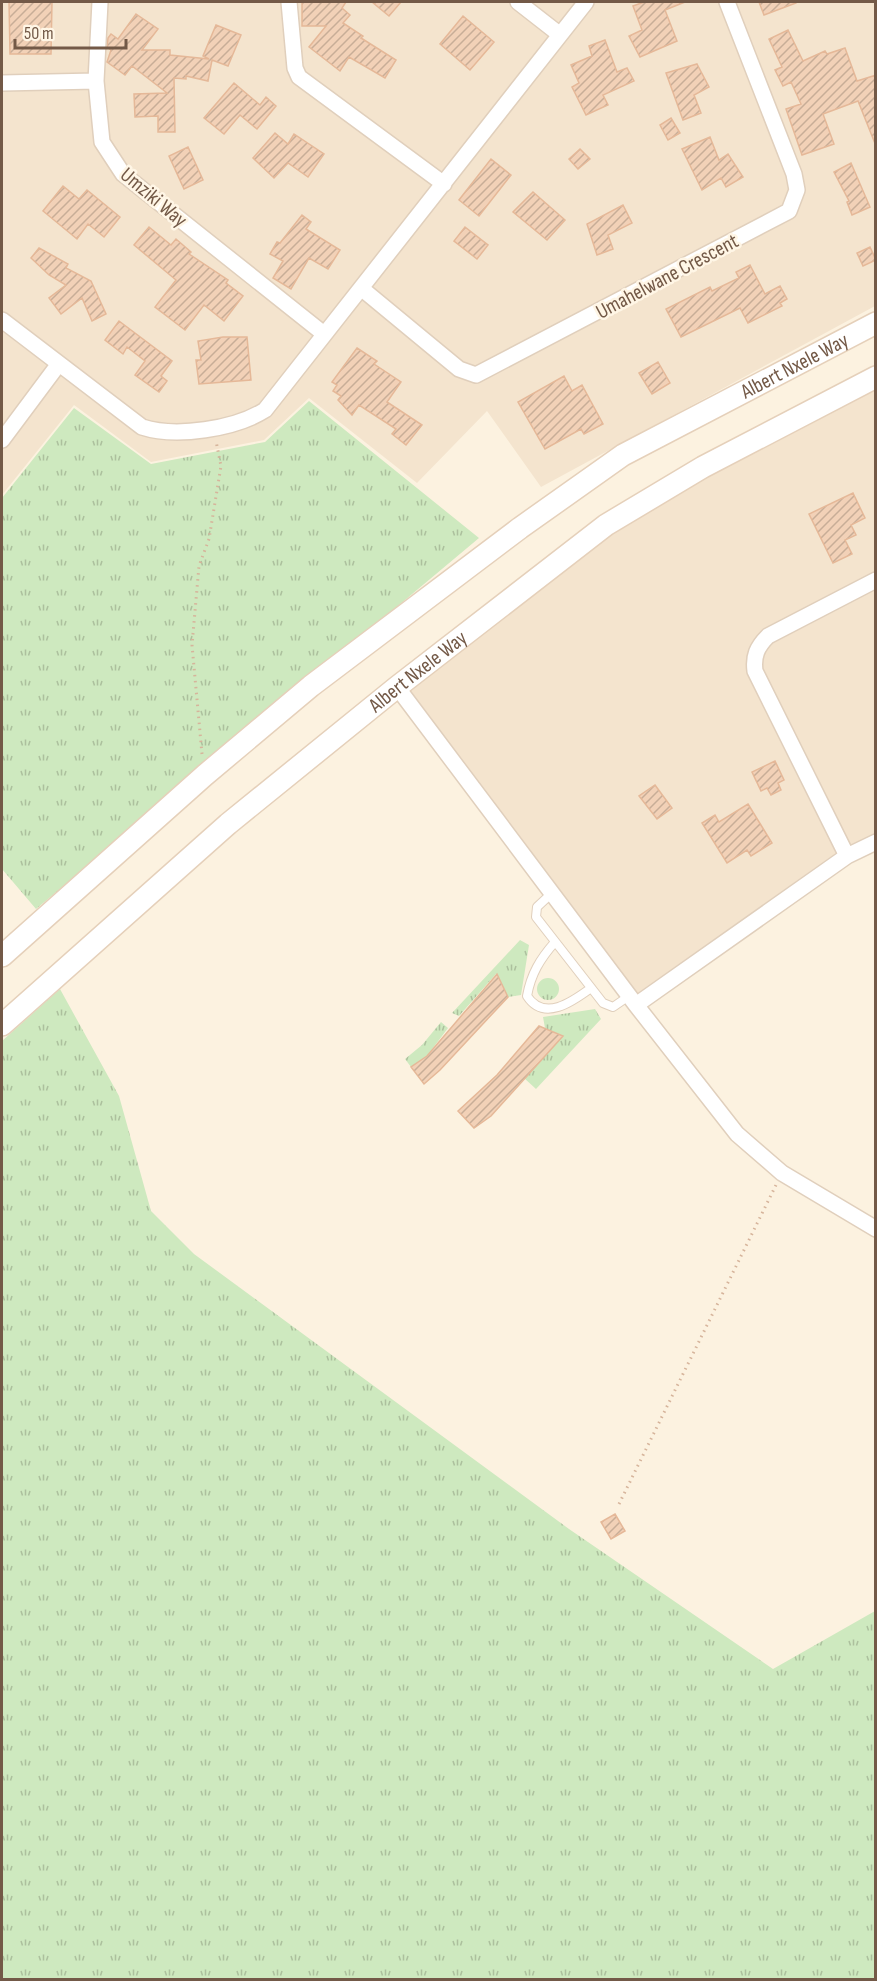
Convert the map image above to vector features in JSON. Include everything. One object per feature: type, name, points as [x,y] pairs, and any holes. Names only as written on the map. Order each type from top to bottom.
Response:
[{"type":"main road","name":"Albert Nxele Way","points":[[2,956],[205,775],[311,686],[520,528],[623,455],[876,323]]},
{"type":"main road","name":"Albert Nxele Way","points":[[2,1025],[228,825],[397,687],[606,525],[703,467],[876,377]]},
{"type":"street","name":"Umziki Way","points":[[100,2],[96,81],[102,142],[123,174],[324,334]]},
{"type":"street","points":[[288,2],[295,68],[299,77],[444,184]]},
{"type":"street","points":[[518,2],[560,34]]},
{"type":"street","points":[[2,320],[142,427],[166,432],[248,421],[265,410],[586,2]]},
{"type":"street","name":"Umahelwane Crescent","points":[[361,288],[459,369],[476,375],[789,211],[797,190],[794,174],[727,2]]},
{"type":"street","points":[[2,83],[96,81]]},
{"type":"street","points":[[2,440],[58,365]]},
{"type":"street","points":[[847,856],[754,671],[753,662],[760,644],[768,636],[876,580]]},
{"type":"street","points":[[397,687],[632,1001],[737,1134],[782,1173],[876,1229]]},
{"type":"street","points":[[632,1001],[847,856],[876,842]]},
{"type":"lane","points":[[552,893],[537,907],[536,917],[603,1003],[613,1007],[632,1001]]},
{"type":"lane","points":[[555,942],[538,962],[529,982],[527,996],[533,1006],[542,1010],[557,1007],[573,1001],[591,988]]},
{"type":"path","points":[[205,775],[192,645],[199,566],[209,539],[220,466],[213,427]]},
{"type":"path","points":[[619,1504],[782,1173]]},
{"type":"shaded area","points":[[2,2],[875,2],[875,306],[541,487],[487,411],[417,483],[309,398],[264,440],[151,462],[74,405],[2,495]]},
{"type":"shaded area","points":[[875,385],[875,836],[637,998],[406,688],[661,498]]},
{"type":"green space","points":[[309,401],[479,538],[36,909],[2,869],[2,498],[74,408],[151,464],[265,442]]},
{"type":"green space","points":[[520,940],[529,945],[521,995],[508,997],[496,974],[459,1016],[452,1013]]},
{"type":"green space","points":[[544,978],[552,978],[559,985],[559,993],[552,1000],[544,1000],[537,993],[537,985]]},
{"type":"green space","points":[[60,989],[119,1096],[151,1211],[194,1254],[569,1529],[773,1669],[875,1611],[875,1979],[2,1979],[2,1041]]},
{"type":"green space","points":[[595,1009],[601,1019],[536,1089],[524,1078],[562,1036],[545,1028],[543,1017]]},
{"type":"green space","points":[[441,1022],[448,1028],[427,1056],[411,1067],[405,1059],[422,1045]]},
{"type":"building","points":[[9,2],[52,2],[51,54],[10,54]]},
{"type":"building","points":[[302,2],[346,2],[342,8],[350,15],[343,23],[363,36],[361,38],[396,60],[385,78],[349,57],[340,71],[309,47],[326,26],[302,26]]},
{"type":"building","points":[[372,2],[401,2],[389,16]]},
{"type":"building","points":[[644,2],[685,2],[665,10],[677,41],[640,57],[629,36],[642,30],[633,6]]},
{"type":"building","points":[[759,2],[796,2],[796,3],[764,15]]},
{"type":"building","points":[[136,14],[158,29],[142,50],[170,50],[170,55],[209,59],[203,56],[216,25],[241,35],[228,66],[212,60],[208,81],[186,76],[186,79],[174,78],[175,132],[158,132],[158,116],[135,117],[134,94],[167,93],[132,66],[125,75],[107,62],[111,50],[107,47],[108,38],[111,34],[118,39]]},
{"type":"building","points":[[463,16],[494,42],[470,70],[440,44]]},
{"type":"building","points":[[788,30],[803,61],[825,51],[827,54],[845,48],[857,81],[876,75],[876,146],[858,101],[823,114],[834,144],[802,155],[786,109],[801,104],[791,82],[783,86],[775,70],[782,67],[769,39]]},
{"type":"building","points":[[605,40],[617,72],[627,68],[634,81],[603,95],[608,105],[586,115],[572,87],[579,83],[571,65],[592,56],[589,46]]},
{"type":"building","points":[[697,64],[709,87],[694,95],[701,113],[683,120],[666,73]]},
{"type":"building","points":[[234,83],[260,105],[266,97],[276,106],[257,129],[240,115],[224,134],[204,118]]},
{"type":"building","points":[[671,118],[680,133],[668,140],[660,125]]},
{"type":"building","points":[[275,133],[288,144],[294,134],[324,154],[308,177],[288,163],[274,178],[253,158]]},
{"type":"building","points":[[710,137],[719,160],[728,154],[743,177],[726,187],[721,178],[702,190],[682,149]]},
{"type":"building","points":[[188,147],[203,180],[184,189],[169,156]]},
{"type":"building","points":[[580,149],[590,159],[578,169],[569,159]]},
{"type":"building","points":[[491,159],[511,175],[479,216],[459,200]]},
{"type":"building","points":[[851,163],[870,207],[852,215],[847,202],[849,201],[834,172]]},
{"type":"building","points":[[63,186],[79,199],[87,190],[120,217],[104,237],[88,224],[77,239],[43,211]]},
{"type":"building","points":[[533,192],[565,220],[547,240],[513,212]]},
{"type":"building","points":[[623,205],[632,223],[608,235],[613,249],[597,255],[587,224]]},
{"type":"building","points":[[302,215],[311,222],[306,229],[340,250],[328,269],[309,258],[291,289],[273,278],[283,261],[270,254],[277,242],[280,243]]},
{"type":"building","points":[[149,227],[171,245],[176,239],[191,252],[189,254],[228,280],[226,283],[243,296],[224,321],[204,305],[185,330],[155,307],[176,280],[134,245]]},
{"type":"building","points":[[465,227],[488,245],[477,259],[454,241]]},
{"type":"building","points":[[870,247],[876,260],[863,266],[857,253]]},
{"type":"building","points":[[39,248],[68,264],[66,268],[91,281],[106,314],[92,321],[82,298],[61,314],[49,298],[66,285],[49,275],[31,258]]},
{"type":"building","points":[[750,265],[765,294],[780,286],[787,299],[780,303],[782,306],[748,323],[740,308],[681,337],[666,309],[710,287],[712,291],[739,278],[736,272]]},
{"type":"building","points":[[119,321],[172,361],[161,376],[167,381],[159,392],[135,375],[145,361],[127,347],[123,354],[105,340]]},
{"type":"building","points":[[223,337],[247,337],[251,380],[199,384],[196,360],[201,360],[198,341]]},
{"type":"building","points":[[357,348],[377,361],[374,364],[401,382],[387,402],[422,425],[406,445],[392,434],[396,429],[359,405],[352,415],[338,400],[341,396],[333,391],[337,385],[332,382]]},
{"type":"building","points":[[658,362],[670,383],[652,394],[639,373]]},
{"type":"building","points":[[564,376],[572,391],[582,385],[603,424],[584,434],[581,429],[545,449],[518,402]]},
{"type":"building","points":[[853,493],[865,518],[851,525],[856,535],[845,540],[852,554],[833,563],[809,514]]},
{"type":"building","points":[[775,761],[784,780],[778,783],[781,790],[771,795],[767,788],[761,791],[752,772]]},
{"type":"building","points":[[655,785],[672,808],[657,819],[639,796]]},
{"type":"building","points":[[748,804],[772,843],[751,856],[747,850],[727,863],[702,823],[715,815],[719,822]]},
{"type":"building","points":[[497,974],[508,997],[424,1084],[411,1067],[427,1056]]},
{"type":"building","points":[[539,1026],[563,1036],[491,1116],[474,1128],[458,1111],[497,1075]]},
{"type":"building","points":[[615,1514],[625,1531],[611,1539],[601,1522]]}]
